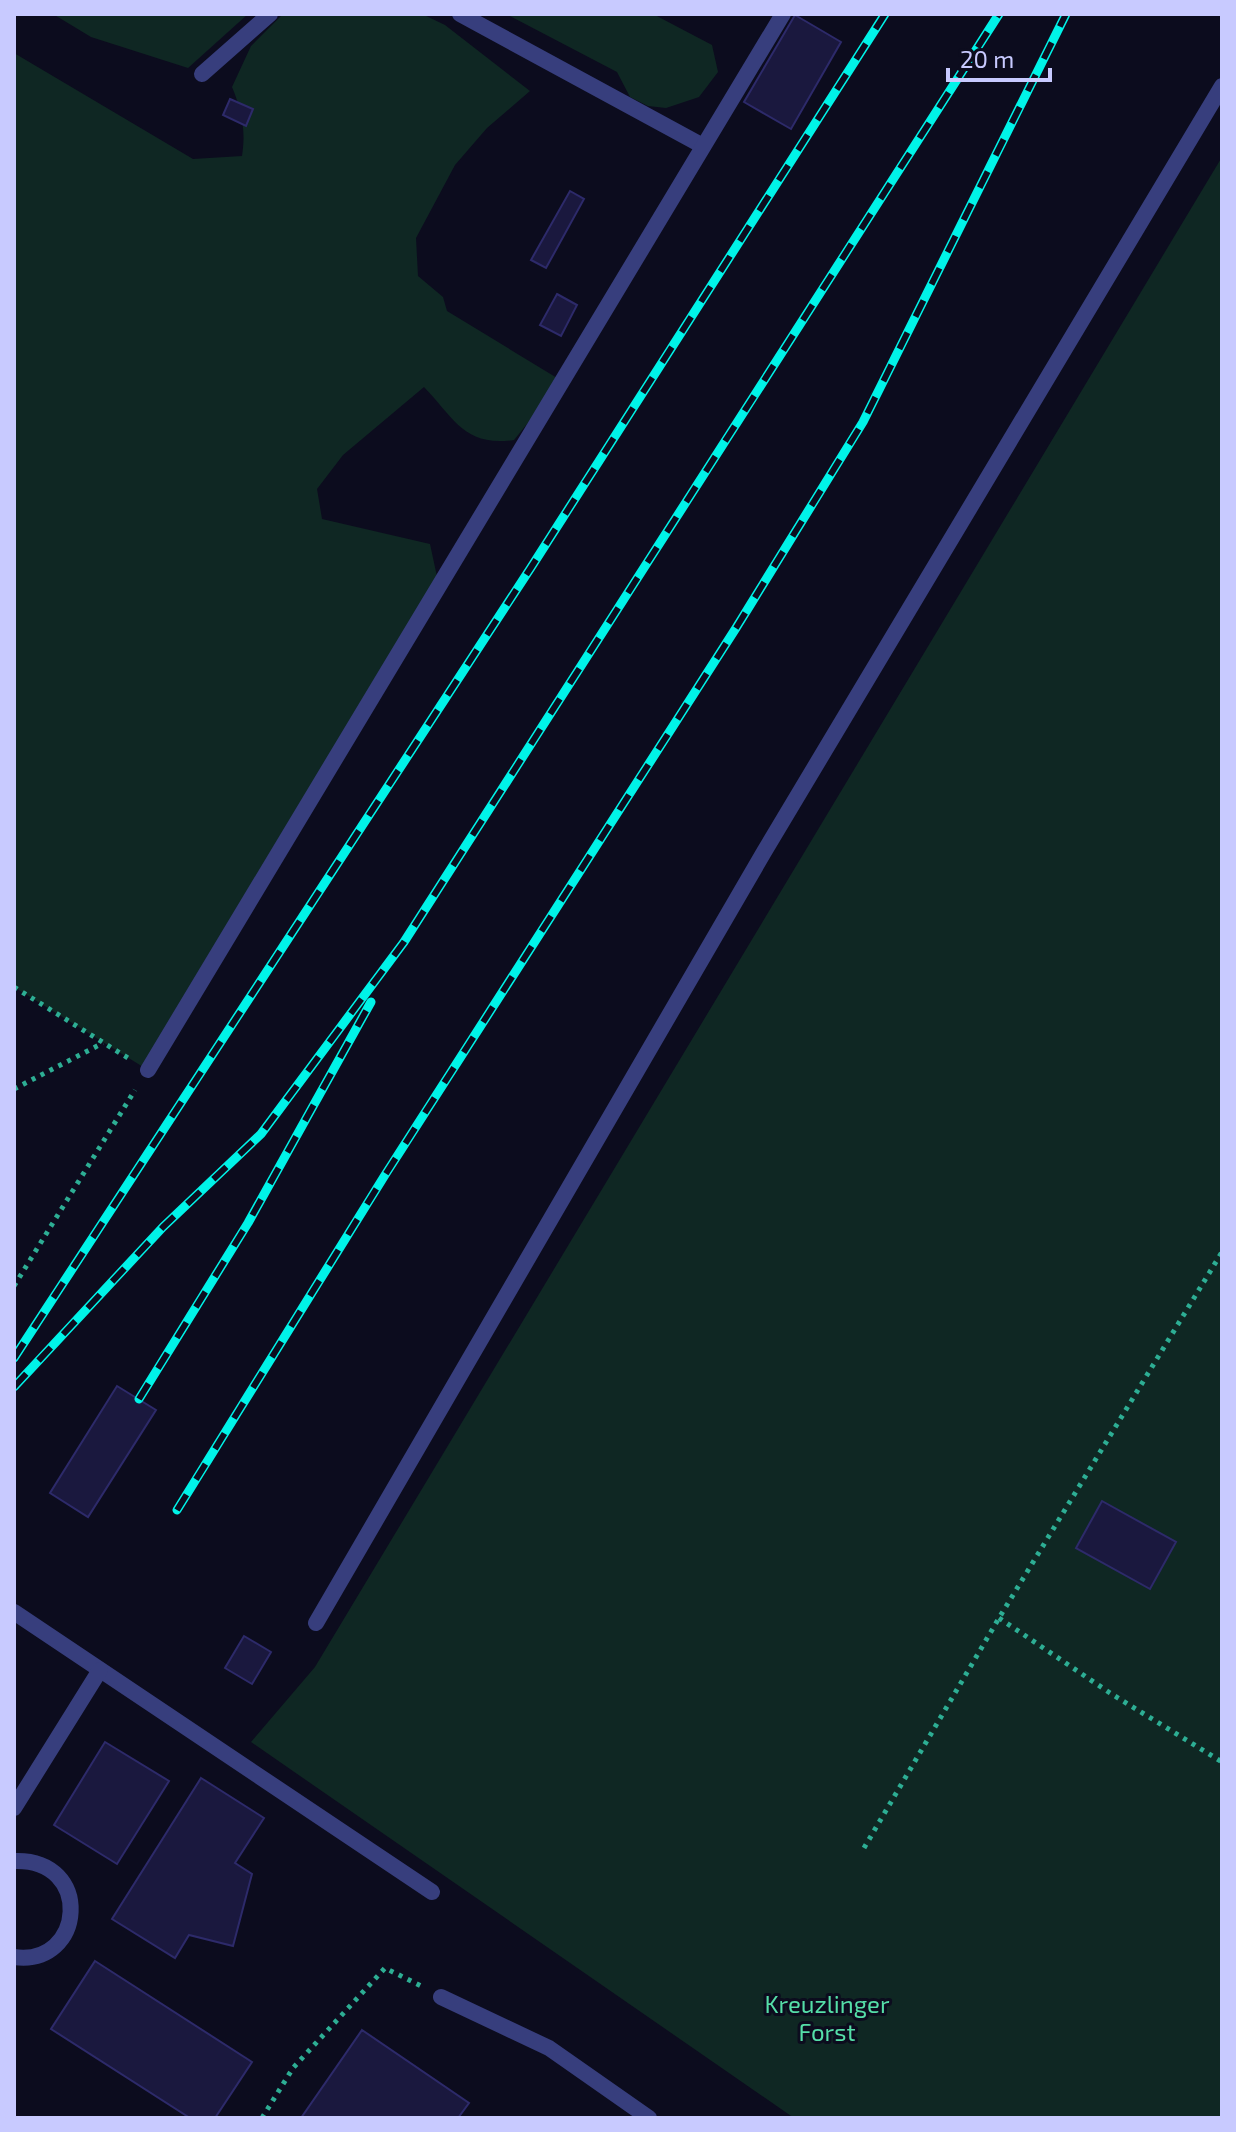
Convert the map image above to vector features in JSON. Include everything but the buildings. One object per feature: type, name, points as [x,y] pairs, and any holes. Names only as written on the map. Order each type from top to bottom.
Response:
[{"type":"street","points":[[202,74],[270,14]]},
{"type":"street","points":[[460,14],[703,146]]},
{"type":"street","points":[[148,1070],[783,14]]},
{"type":"street","points":[[316,1623],[772,838],[1222,86]]},
{"type":"street","points":[[14,1612],[432,1892]]},
{"type":"street","points":[[14,1808],[100,1670]]},
{"type":"street","points":[[14,1861],[32,1861],[60,1877],[69,1892],[72,1908],[70,1924],[62,1939],[50,1950],[34,1957],[14,1957]]},
{"type":"street","points":[[441,1997],[549,2048],[649,2118]]},
{"type":"path","points":[[14,987],[148,1070],[14,1286]]},
{"type":"path","points":[[14,1089],[104,1042]]},
{"type":"path","points":[[864,1848],[999,1618],[1222,1252]]},
{"type":"path","points":[[999,1618],[1110,1693],[1222,1762]]},
{"type":"path","points":[[262,2118],[293,2068],[385,1968],[441,1997]]},
{"type":"green space","points":[[53,14],[248,14],[188,68],[91,37]]},
{"type":"green space","points":[[283,14],[422,14],[445,25],[530,91],[487,128],[455,165],[416,238],[418,276],[443,297],[447,311],[562,381],[514,440],[497,441],[483,439],[462,428],[424,387],[343,455],[317,489],[322,519],[430,544],[439,586],[148,1070],[14,987],[14,53],[193,159],[242,156],[242,121],[232,87],[251,46]]},
{"type":"green space","points":[[506,14],[653,14],[712,45],[718,72],[699,97],[666,108],[648,106],[630,97],[617,72]]},
{"type":"green space","name":"Kreuzlinger Forst","points":[[1222,157],[1222,2118],[794,2118],[251,1742],[315,1667]]},
{"type":"railway","points":[[14,1358],[530,569],[885,14]]},
{"type":"railway","points":[[14,1387],[163,1227],[261,1134],[404,942],[999,14]]},
{"type":"railway","points":[[177,1510],[385,1175],[736,628],[863,422],[1066,14]]},
{"type":"railway","points":[[139,1399],[248,1223],[371,1002]]}]
